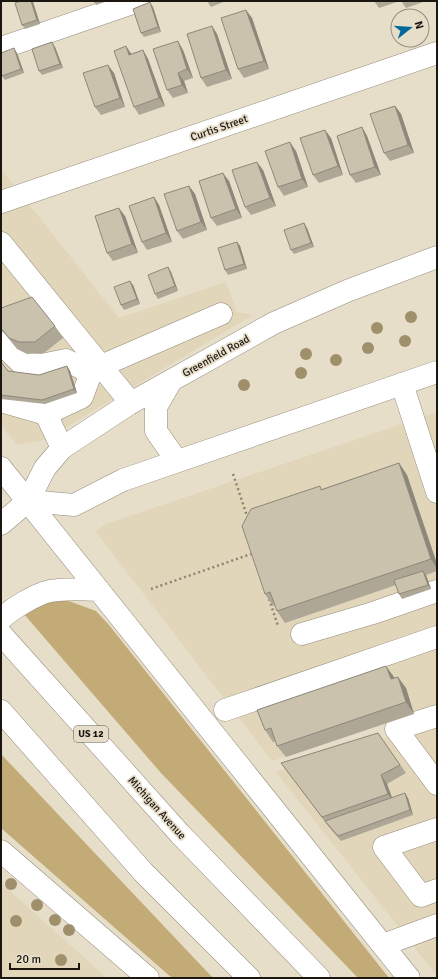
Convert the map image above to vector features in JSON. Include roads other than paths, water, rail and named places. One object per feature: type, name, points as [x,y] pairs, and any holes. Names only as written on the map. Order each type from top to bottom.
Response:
[{"type":"main road","points":[[1,48],[138,1]]},
{"type":"main road","name":"Curtis Street","points":[[1,202],[437,53]]},
{"type":"main road","points":[[1,243],[96,370],[131,403]]},
{"type":"main road","name":"Greenfield Road","points":[[1,524],[28,501],[45,468],[62,448],[131,403],[274,323],[347,291],[437,257]]},
{"type":"main road","points":[[1,401],[46,409],[82,397],[96,370],[221,314]]},
{"type":"main road","points":[[1,343],[29,371],[66,360],[96,370]]},
{"type":"main road","points":[[28,501],[74,504],[123,480],[437,372]]},
{"type":"main road","points":[[172,380],[156,408],[156,431],[177,461]]},
{"type":"main road","points":[[402,384],[437,492]]},
{"type":"main road","points":[[46,409],[62,448]]},
{"type":"main road","points":[[1,468],[409,978]]},
{"type":"main road","points":[[1,619],[26,601],[48,592],[74,589],[99,590]]},
{"type":"main road","points":[[302,634],[437,592]]},
{"type":"main road","name":"Michigan Avenue","points":[[1,634],[180,834],[319,978]]},
{"type":"main road","points":[[225,710],[437,637]]},
{"type":"main road","points":[[1,711],[143,872],[249,978]]},
{"type":"main road","points":[[437,716],[396,729],[437,784]]},
{"type":"main road","points":[[437,829],[384,847],[421,896],[437,890]]},
{"type":"main road","points":[[1,851],[148,978]]},
{"type":"main road","points":[[383,945],[437,925]]}]
